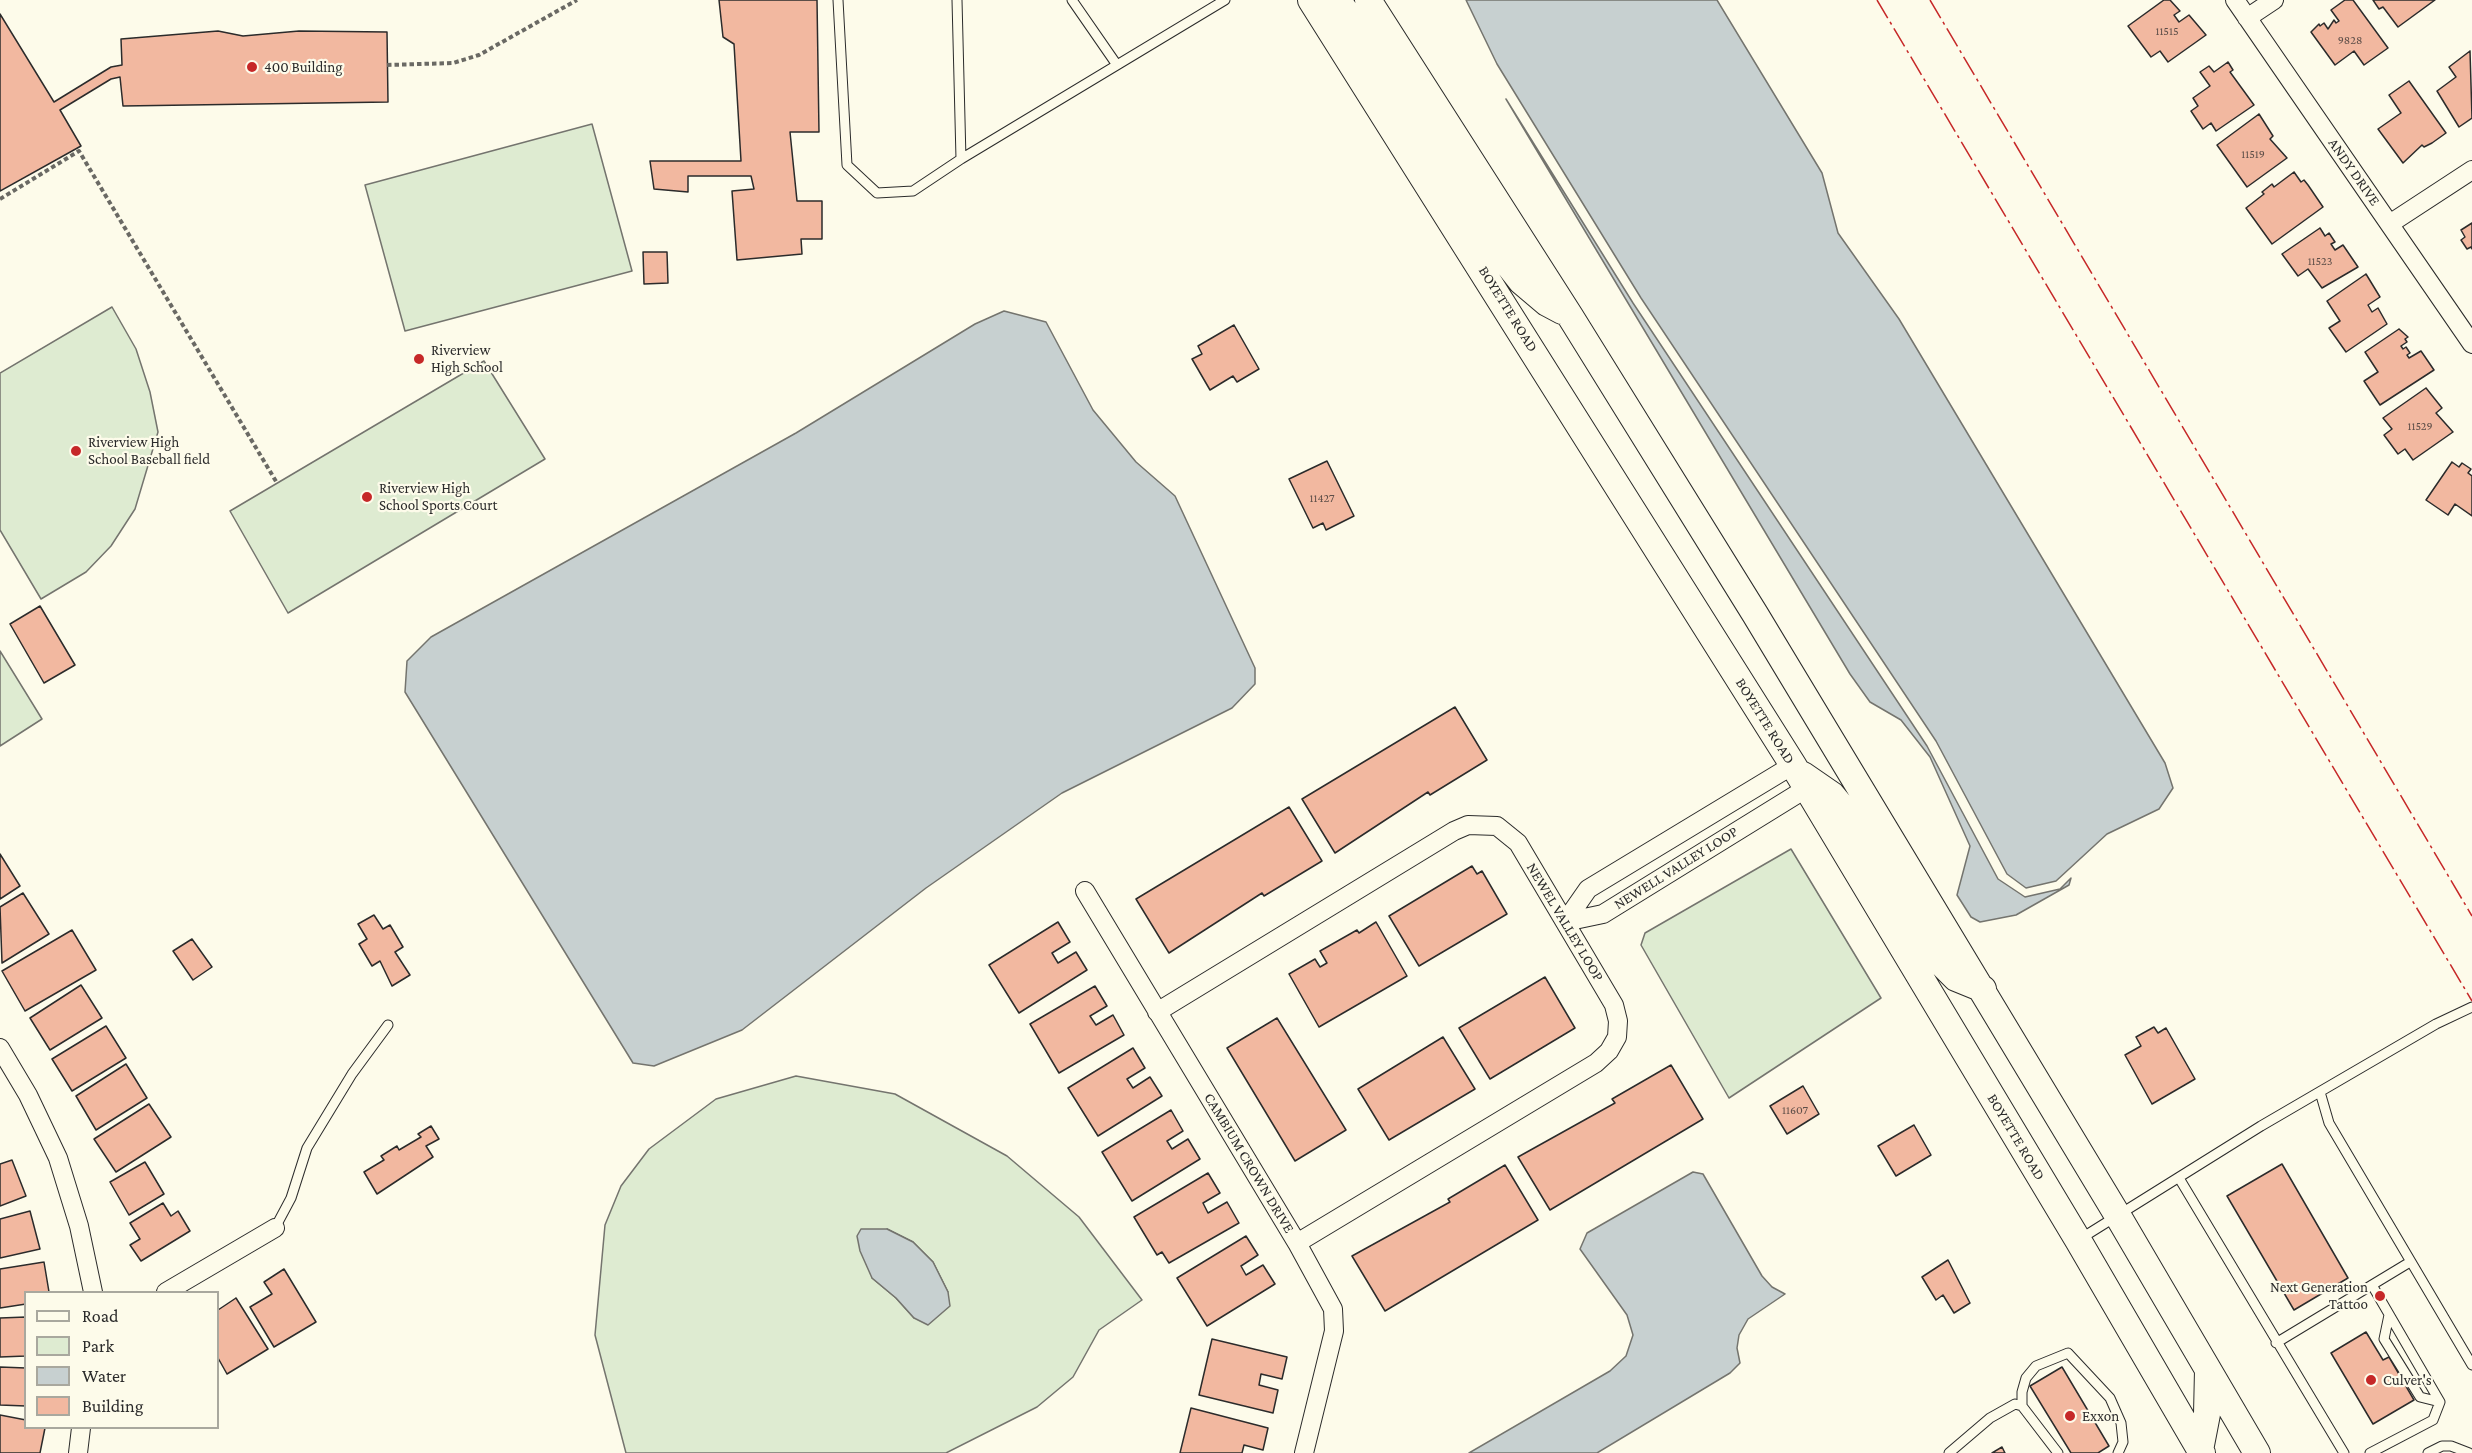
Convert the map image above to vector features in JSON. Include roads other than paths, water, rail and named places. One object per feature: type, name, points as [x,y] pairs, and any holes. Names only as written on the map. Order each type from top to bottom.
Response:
[{"type":"main road","name":"BOYETTE ROAD","points":[[1311,0],[1799,775],[2205,1452]]},
{"type":"main road","points":[[1338,0],[1506,262],[1521,281],[1547,303],[1570,315]]},
{"type":"main road","points":[[1368,0],[1570,315],[1983,989],[2257,1453]]},
{"type":"main road","points":[[1799,775],[1832,795],[1861,830],[1941,963],[1956,978],[1983,989]]},
{"type":"main road","points":[[2205,1452],[2208,1369]]},
{"type":"street","name":"ANDY DRIVE","points":[[2235,0],[2472,344]]},
{"type":"street","points":[[2247,18],[2274,0]]},
{"type":"street","points":[[2391,224],[2472,170]]},
{"type":"street","name":"NEWELL VALLEY LOOP","points":[[1565,922],[1603,914],[1799,775]]},
{"type":"street","name":"NEWELL VALLEY LOOP","points":[[1565,922],[1588,889],[1799,775]]},
{"type":"street","name":"NEWEL VALLEY LOOP","points":[[1158,1012],[1468,825],[1497,826],[1509,833],[1518,843],[1614,1005],[1618,1021],[1617,1037],[1609,1051],[1596,1063],[1297,1243]]},
{"type":"street","name":"CAMBIUM CROWN DRIVE","points":[[1085,891],[1328,1295],[1335,1319],[1304,1453]]},
{"type":"street","points":[[0,1048],[28,1095],[58,1158],[79,1227],[93,1291]]},
{"type":"street","points":[[169,1291],[276,1228]]},
{"type":"street","points":[[78,1453],[81,1429]]},
{"type":"lane","points":[[838,0],[847,165],[877,193],[913,191],[961,159],[1225,0]]},
{"type":"lane","points":[[957,0],[961,159]]},
{"type":"lane","points":[[1072,0],[1117,65]]},
{"type":"lane","points":[[2078,1240],[2320,1092],[2436,1024],[2472,1007]]},
{"type":"lane","points":[[276,1228],[291,1198],[307,1148],[352,1074],[388,1025]]},
{"type":"lane","points":[[2320,1092],[2329,1123],[2472,1365]]},
{"type":"lane","points":[[2179,1178],[2344,1453]]},
{"type":"lane","points":[[2276,1343],[2410,1262]]},
{"type":"lane","points":[[2372,1285],[2440,1402]]},
{"type":"lane","points":[[2389,1315],[2384,1339],[2420,1397],[2440,1402]]},
{"type":"lane","points":[[2022,1406],[2022,1392],[2026,1378],[2036,1366],[2068,1353],[2110,1398],[2121,1423],[2123,1442],[2118,1453]]},
{"type":"lane","points":[[2370,1453],[2433,1420],[2440,1402]]},
{"type":"lane","points":[[1949,1453],[1990,1418],[2015,1404],[2022,1406],[2058,1453]]},
{"type":"lane","points":[[2428,1453],[2442,1446],[2451,1446],[2469,1453]]},
{"type":"water","points":[[1466,0],[1717,0],[1822,173],[1838,233],[1899,319],[2165,763],[2173,788],[2159,809],[2107,834],[2056,881],[2026,888],[2007,874],[1936,741],[1641,298],[1497,64]]},
{"type":"water","points":[[1506,99],[1633,303],[1927,746],[1998,879],[2025,897],[2060,889],[2071,878],[2069,885],[2016,915],[1980,922],[1971,917],[1957,895],[1970,846],[1930,757],[1901,720],[1870,702],[1850,674]]},
{"type":"water","points":[[1004,311],[1046,322],[1093,410],[1136,462],[1175,496],[1255,668],[1255,684],[1232,708],[1062,793],[926,888],[742,1030],[654,1066],[633,1063],[405,692],[407,661],[431,637],[796,433],[975,324]]},
{"type":"water","points":[[1693,1172],[1703,1174],[1762,1276],[1772,1287],[1785,1294],[1748,1319],[1739,1335],[1737,1348],[1740,1363],[1730,1373],[1597,1453],[1469,1453],[1610,1371],[1626,1356],[1633,1335],[1627,1315],[1580,1249],[1587,1233]]},
{"type":"water","points":[[861,1229],[887,1229],[913,1242],[933,1262],[948,1292],[950,1306],[928,1325],[914,1318],[896,1298],[872,1278],[860,1251],[857,1236]]},
{"type":"place","name":"400 Building","points":[[252,67]]},
{"type":"place","name":"Riverview High School","points":[[419,359]]},
{"type":"place","name":"Riverview High School Baseball field","points":[[76,451]]},
{"type":"place","name":"Riverview High School Sports Court","points":[[367,497]]},
{"type":"place","name":"Next Generation Tattoo","points":[[2380,1296]]},
{"type":"place","name":"Culver's","points":[[2371,1380]]},
{"type":"place","name":"Exxon","points":[[2070,1416]]}]
